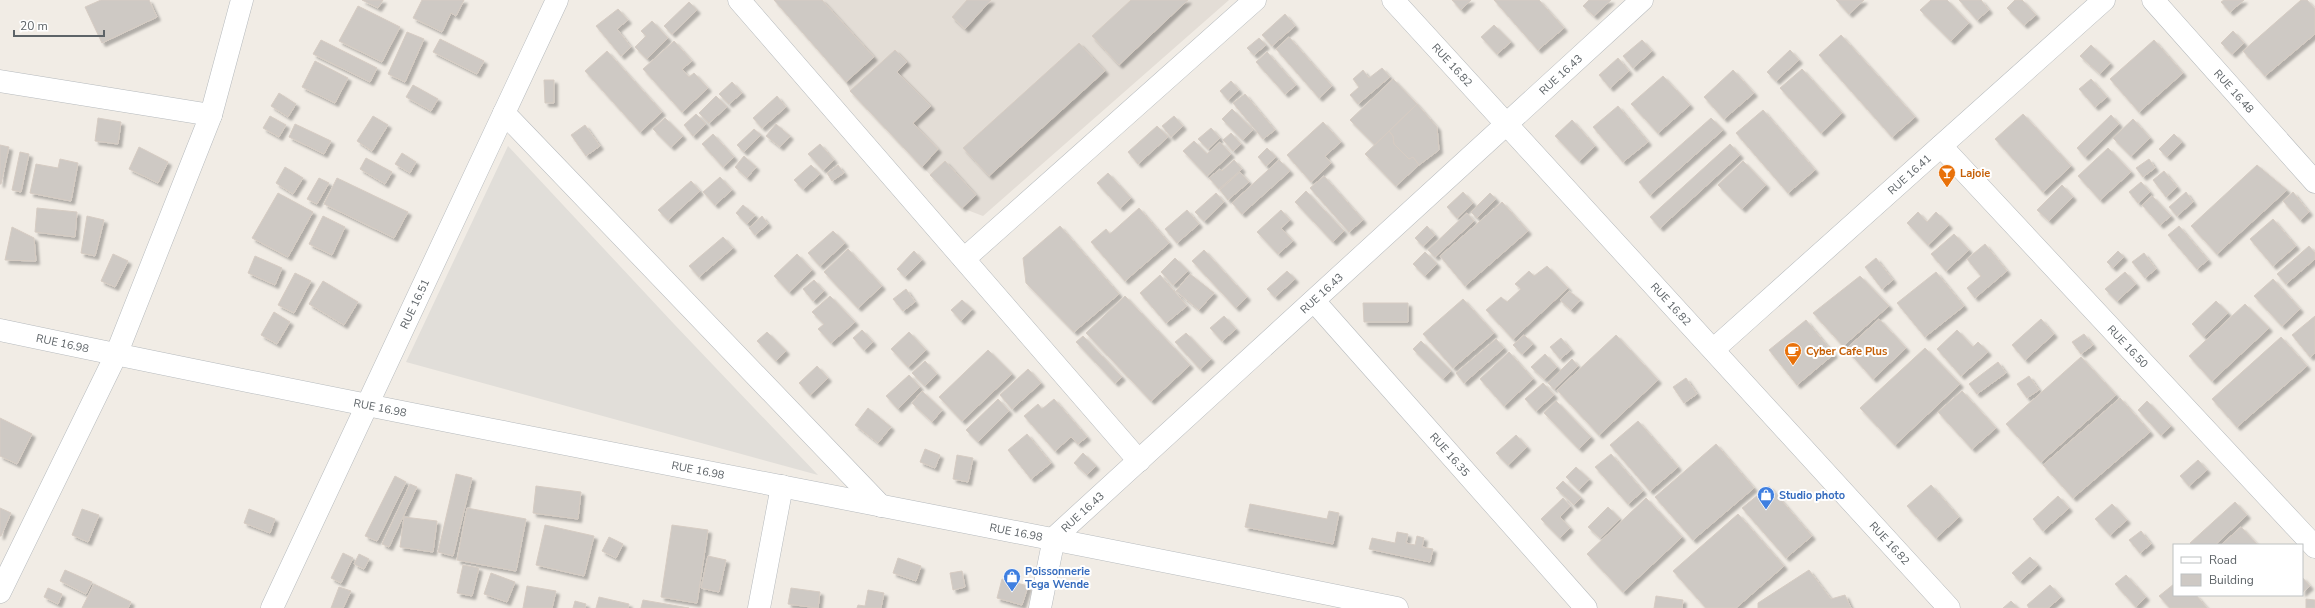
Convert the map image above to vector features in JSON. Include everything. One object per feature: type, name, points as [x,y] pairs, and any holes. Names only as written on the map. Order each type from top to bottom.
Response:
[{"type":"street","points":[[0,592],[116,355],[211,115],[242,0]]},
{"type":"street","name":"RUE 16.51","points":[[272,608],[557,0]]},
{"type":"street","points":[[739,0],[1139,460]]},
{"type":"street","points":[[964,259],[1255,0]]},
{"type":"street","name":"RUE 16.82","points":[[1393,0],[1714,349],[1949,608]]},
{"type":"street","name":"RUE 16.43","points":[[1040,608],[1054,538],[1642,0]]},
{"type":"street","name":"RUE 16.41","points":[[1714,349],[2104,0]]},
{"type":"street","name":"RUE 16.48","points":[[2153,0],[2315,182]]},
{"type":"street","points":[[0,81],[211,115]]},
{"type":"street","points":[[504,113],[881,506]]},
{"type":"street","name":"RUE 16.50","points":[[1941,146],[2315,547]]},
{"type":"street","name":"RUE 16.35","points":[[1314,301],[1586,608]]},
{"type":"street","name":"RUE 16.98","points":[[0,330],[367,406],[881,506],[1054,538],[1398,608]]},
{"type":"street","points":[[760,608],[782,486]]},
{"type":"shaded area","points":[[774,0],[1229,0],[983,216],[962,208],[850,91],[846,82]]},
{"type":"shaded area","points":[[508,146],[674,324],[818,475],[406,362]]},
{"type":"building","points":[[101,0],[149,0],[157,17],[102,43],[85,7]]},
{"type":"building","points":[[362,0],[383,0],[378,8]]},
{"type":"building","points":[[422,0],[464,0],[456,16],[451,13],[442,32],[413,18]]},
{"type":"building","points":[[774,0],[822,0],[874,57],[846,82]]},
{"type":"building","points":[[967,0],[991,0],[965,29],[952,17]]},
{"type":"building","points":[[1131,0],[1188,0],[1119,65],[1092,36]]},
{"type":"building","points":[[1452,0],[1471,0],[1461,10]]},
{"type":"building","points":[[1494,0],[1539,0],[1564,28],[1538,50]]},
{"type":"building","points":[[1589,0],[1611,0],[1594,16],[1583,6]]},
{"type":"building","points":[[1836,0],[1864,0],[1849,14]]},
{"type":"building","points":[[1931,0],[1947,0],[1969,23],[1951,41],[1920,10]]},
{"type":"building","points":[[1959,0],[1981,0],[1989,10],[1977,20]]},
{"type":"building","points":[[2015,0],[2022,0],[2036,15],[2024,25],[2007,8]]},
{"type":"building","points":[[2224,0],[2244,0],[2230,12],[2221,2]]},
{"type":"building","points":[[2301,0],[2307,0],[2315,9],[2315,34],[2265,76],[2243,51]]},
{"type":"building","points":[[689,2],[697,10],[672,34],[664,26]]},
{"type":"building","points":[[358,6],[400,27],[382,62],[339,41]]},
{"type":"building","points":[[618,9],[628,20],[617,29],[631,47],[621,56],[596,26]]},
{"type":"building","points":[[1285,14],[1295,26],[1272,46],[1262,35]]},
{"type":"building","points":[[652,21],[668,38],[647,59],[635,47],[646,36],[641,31]]},
{"type":"building","points":[[1494,25],[1511,42],[1497,54],[1481,37]]},
{"type":"building","points":[[2233,31],[2244,43],[2232,54],[2221,43]]},
{"type":"building","points":[[407,32],[424,39],[405,82],[388,74]]},
{"type":"building","points":[[1841,35],[1915,117],[1892,137],[1819,55]]},
{"type":"building","points":[[1289,37],[1332,86],[1319,98],[1276,49]]},
{"type":"building","points":[[1259,38],[1266,45],[1254,55],[1247,48]]},
{"type":"building","points":[[440,39],[484,61],[477,74],[433,52]]},
{"type":"building","points":[[321,40],[377,68],[370,82],[313,54]]},
{"type":"building","points":[[1642,40],[1652,51],[1633,68],[1623,56]]},
{"type":"building","points":[[2154,40],[2183,73],[2139,112],[2110,79]]},
{"type":"building","points":[[674,41],[692,61],[682,69],[689,77],[694,73],[708,88],[682,112],[643,69]]},
{"type":"building","points":[[1079,43],[1105,71],[989,176],[963,148]]},
{"type":"building","points":[[2091,45],[2110,63],[2100,74],[2080,56]]},
{"type":"building","points":[[895,50],[907,62],[897,72],[931,106],[913,123],[938,149],[922,167],[850,91]]},
{"type":"building","points":[[1790,50],[1799,60],[1776,81],[1767,72]]},
{"type":"building","points":[[607,51],[662,112],[640,132],[585,71]]},
{"type":"building","points":[[1267,52],[1296,85],[1285,94],[1256,62]]},
{"type":"building","points":[[1618,58],[1629,71],[1610,88],[1599,75]]},
{"type":"building","points":[[315,61],[348,78],[335,103],[302,87]]},
{"type":"building","points":[[1382,68],[1390,77],[1358,104],[1350,95],[1359,87],[1353,79],[1363,70],[1369,78]]},
{"type":"building","points":[[1802,69],[1842,113],[1821,133],[1780,88]]},
{"type":"building","points":[[1733,70],[1754,93],[1724,119],[1704,97]]},
{"type":"building","points":[[1663,76],[1690,105],[1658,133],[1631,104]]},
{"type":"building","points":[[1393,79],[1417,104],[1375,145],[1350,120]]},
{"type":"building","points":[[2091,79],[2107,97],[2095,107],[2079,89]]},
{"type":"building","points":[[544,80],[554,80],[554,103],[545,103]]},
{"type":"building","points":[[1231,81],[1239,90],[1228,100],[1220,91]]},
{"type":"building","points":[[732,82],[742,93],[729,104],[719,94]]},
{"type":"building","points":[[413,85],[438,99],[431,111],[406,97]]},
{"type":"building","points":[[279,93],[296,104],[288,117],[271,106]]},
{"type":"building","points":[[1245,94],[1275,130],[1263,139],[1233,103]]},
{"type":"building","points":[[716,96],[727,107],[709,123],[699,113]]},
{"type":"building","points":[[777,96],[786,107],[762,128],[753,118]]},
{"type":"building","points":[[1417,104],[1437,127],[1439,150],[1419,165],[1413,157],[1409,159],[1394,144],[1393,136],[1389,131]]},
{"type":"building","points":[[1618,106],[1648,142],[1623,162],[1593,127]]},
{"type":"building","points":[[1232,109],[1253,130],[1243,140],[1222,119]]},
{"type":"building","points":[[1763,110],[1815,170],[1788,193],[1736,133]]},
{"type":"building","points":[[696,114],[706,124],[693,136],[684,125]]},
{"type":"building","points":[[2023,114],[2071,166],[2043,192],[1995,139]]},
{"type":"building","points":[[2111,115],[2119,124],[2085,157],[2077,148]]},
{"type":"building","points":[[270,116],[286,125],[279,137],[263,128]]},
{"type":"building","points":[[373,116],[388,125],[372,151],[357,141]]},
{"type":"building","points":[[1174,116],[1183,126],[1171,137],[1162,126]]},
{"type":"building","points":[[98,118],[121,122],[118,144],[95,141]]},
{"type":"building","points":[[665,118],[683,136],[671,147],[653,129]]},
{"type":"building","points":[[1711,118],[1723,130],[1650,195],[1639,182]]},
{"type":"building","points":[[2133,119],[2150,138],[2131,156],[2113,138]]},
{"type":"building","points":[[1572,120],[1595,146],[1579,161],[1555,136]]},
{"type":"building","points":[[1323,122],[1341,142],[1325,156],[1331,163],[1311,182],[1287,155]]},
{"type":"building","points":[[295,124],[331,141],[324,154],[289,137]]},
{"type":"building","points":[[776,124],[790,136],[780,147],[766,136]]},
{"type":"building","points":[[585,125],[600,146],[586,156],[571,135]]},
{"type":"building","points":[[1157,126],[1168,137],[1138,164],[1128,152]]},
{"type":"building","points":[[1211,128],[1220,138],[1208,149],[1198,139]]},
{"type":"building","points":[[754,129],[761,135],[744,152],[737,145]]},
{"type":"building","points":[[1389,131],[1393,136],[1394,144],[1409,159],[1413,157],[1419,165],[1396,186],[1365,154]]},
{"type":"building","points":[[1231,133],[1241,144],[1233,151],[1223,140]]},
{"type":"building","points":[[713,134],[734,157],[723,167],[702,144]]},
{"type":"building","points":[[2174,134],[2182,142],[2167,157],[2159,149]]},
{"type":"building","points":[[1194,141],[1207,154],[1220,142],[1231,154],[1207,176],[1183,151]]},
{"type":"building","points":[[820,144],[834,160],[823,170],[808,154]]},
{"type":"building","points":[[1730,144],[1740,155],[1660,228],[1650,217]]},
{"type":"building","points":[[0,145],[9,147],[1,184],[0,184]]},
{"type":"building","points":[[139,147],[168,162],[158,183],[129,169]]},
{"type":"building","points":[[1267,148],[1276,157],[1266,166],[1258,157]]},
{"type":"building","points":[[2108,148],[2131,172],[2100,200],[2078,176]]},
{"type":"building","points":[[20,152],[29,154],[21,192],[12,190]]},
{"type":"building","points":[[402,153],[416,162],[410,173],[395,164]]},
{"type":"building","points":[[744,156],[756,167],[747,178],[735,167]]},
{"type":"building","points":[[366,158],[392,172],[385,184],[360,169]]},
{"type":"building","points":[[60,159],[78,163],[71,201],[30,193],[36,164],[58,168]]},
{"type":"building","points":[[2149,159],[2155,168],[2143,177],[2136,168]]},
{"type":"building","points":[[1234,160],[1242,169],[1219,189],[1209,178],[1220,169],[1222,171]]},
{"type":"building","points":[[1279,160],[1290,171],[1242,214],[1232,203]]},
{"type":"building","points":[[945,161],[976,195],[962,208],[930,175]]},
{"type":"building","points":[[1743,161],[1766,185],[1742,209],[1718,185]]},
{"type":"building","points":[[811,165],[820,174],[803,189],[794,180]]},
{"type":"building","points":[[838,165],[844,173],[832,181],[827,173]]},
{"type":"building","points":[[2257,165],[2287,190],[2217,254],[2191,226]]},
{"type":"building","points":[[285,167],[303,178],[293,194],[276,183]]},
{"type":"building","points":[[2164,171],[2177,187],[2166,197],[2153,180]]},
{"type":"building","points":[[1240,172],[1249,182],[1228,200],[1220,190]]},
{"type":"building","points":[[1108,173],[1131,198],[1120,208],[1097,183]]},
{"type":"building","points":[[1324,176],[1363,220],[1349,232],[1310,188]]},
{"type":"building","points":[[720,177],[732,190],[715,205],[703,192]]},
{"type":"building","points":[[319,178],[329,183],[317,204],[307,199]]},
{"type":"building","points":[[337,178],[408,212],[394,238],[324,204]]},
{"type":"building","points":[[691,181],[700,191],[668,220],[658,210]]},
{"type":"building","points":[[2141,182],[2150,192],[2138,203],[2129,192]]},
{"type":"building","points":[[2062,185],[2073,197],[2049,221],[2037,210]]},
{"type":"building","points":[[1306,191],[1344,231],[1333,242],[1295,202]]},
{"type":"building","points":[[1463,192],[1473,203],[1457,218],[1447,207]]},
{"type":"building","points":[[2186,192],[2193,202],[2177,216],[2169,207]]},
{"type":"building","points":[[2293,192],[2309,212],[2300,220],[2283,201]]},
{"type":"building","points":[[278,193],[313,212],[288,257],[252,238]]},
{"type":"building","points":[[1216,193],[1224,202],[1204,221],[1195,212]]},
{"type":"building","points":[[1490,193],[1496,199],[1477,218],[1471,212]]},
{"type":"building","points":[[2152,196],[2171,216],[2160,225],[2142,205]]},
{"type":"building","points":[[1502,202],[1528,231],[1465,286],[1440,256]]},
{"type":"building","points":[[743,205],[755,215],[747,224],[736,213]]},
{"type":"building","points":[[37,208],[77,212],[75,237],[35,232]]},
{"type":"building","points":[[1139,208],[1169,243],[1125,281],[1091,242],[1106,229],[1110,234]]},
{"type":"building","points":[[1187,210],[1199,224],[1177,243],[1165,229]]},
{"type":"building","points":[[1281,210],[1290,220],[1281,228],[1293,241],[1278,254],[1257,232]]},
{"type":"building","points":[[1918,212],[1927,222],[1936,212],[1949,225],[1928,245],[1907,223]]},
{"type":"building","points":[[1467,213],[1474,221],[1435,257],[1428,250]]},
{"type":"building","points":[[87,216],[104,220],[95,256],[81,253]]},
{"type":"building","points":[[323,216],[345,227],[332,255],[309,244]]},
{"type":"building","points":[[762,216],[768,224],[755,235],[749,228]]},
{"type":"building","points":[[2273,219],[2296,246],[2273,266],[2250,239]]},
{"type":"building","points":[[1060,226],[1119,294],[1074,332],[1026,283],[1023,258]]},
{"type":"building","points":[[1427,226],[1435,235],[1423,246],[1415,238]]},
{"type":"building","points":[[2179,226],[2208,260],[2197,269],[2168,235]]},
{"type":"building","points":[[12,227],[34,238],[36,261],[5,260]]},
{"type":"building","points":[[833,231],[845,243],[820,266],[808,253]]},
{"type":"building","points":[[1954,234],[1969,250],[1946,271],[1931,254]]},
{"type":"building","points":[[723,237],[733,248],[699,277],[689,266]]},
{"type":"building","points":[[1985,244],[2007,271],[1975,298],[1967,288],[1981,276],[1967,259]]},
{"type":"building","points":[[2309,246],[2315,253],[2315,259],[2286,284],[2277,274]]},
{"type":"building","points":[[848,249],[882,286],[858,308],[824,272]]},
{"type":"building","points":[[1204,250],[1247,297],[1236,308],[1192,261]]},
{"type":"building","points":[[914,251],[922,260],[905,277],[897,269]]},
{"type":"building","points":[[2118,251],[2124,257],[2113,268],[2107,262]]},
{"type":"building","points":[[1425,252],[1437,264],[1425,276],[1413,264]]},
{"type":"building","points":[[2144,253],[2156,269],[2145,278],[2132,262]]},
{"type":"building","points":[[113,254],[128,261],[115,287],[101,281]]},
{"type":"building","points":[[797,254],[812,270],[789,292],[774,276]]},
{"type":"building","points":[[255,256],[282,268],[275,285],[248,273]]},
{"type":"building","points":[[1175,258],[1188,271],[1173,285],[1161,272]]},
{"type":"building","points":[[1876,258],[1893,280],[1882,289],[1865,267]]},
{"type":"building","points":[[1547,266],[1568,288],[1513,339],[1486,310],[1501,297],[1507,302],[1521,289],[1515,284],[1529,271],[1534,276]]},
{"type":"building","points":[[1287,271],[1295,279],[1275,297],[1267,289]]},
{"type":"building","points":[[1936,272],[1964,306],[1925,337],[1897,303]]},
{"type":"building","points":[[2125,272],[2136,284],[2117,301],[2105,289]]},
{"type":"building","points":[[295,273],[311,281],[294,313],[278,305]]},
{"type":"building","points":[[1190,274],[1214,293],[1199,310],[1176,291]]},
{"type":"building","points":[[1160,275],[1187,306],[1166,323],[1140,293]]},
{"type":"building","points":[[1860,276],[1889,306],[1843,346],[1813,313]]},
{"type":"building","points":[[2273,279],[2300,309],[2282,326],[2254,296]]},
{"type":"building","points":[[814,280],[824,291],[813,301],[803,289]]},
{"type":"building","points":[[323,281],[358,302],[344,325],[309,304]]},
{"type":"building","points":[[906,289],[915,302],[903,311],[893,299]]},
{"type":"building","points":[[1569,291],[1580,300],[1571,310],[1560,300]]},
{"type":"building","points":[[830,296],[855,322],[831,343],[818,329],[824,324],[812,312]]},
{"type":"building","points":[[1125,296],[1190,365],[1151,401],[1086,333]]},
{"type":"building","points":[[1463,299],[1494,333],[1453,368],[1423,334]]},
{"type":"building","points":[[962,300],[972,309],[961,321],[951,310]]},
{"type":"building","points":[[2216,301],[2228,313],[2204,337],[2192,324]]},
{"type":"building","points":[[1363,303],[1408,303],[1408,322],[1364,322]]},
{"type":"building","points":[[2245,304],[2269,328],[2212,381],[2189,356]]},
{"type":"building","points":[[274,312],[290,322],[277,344],[261,335]]},
{"type":"building","points":[[1224,316],[1236,329],[1222,341],[1210,328]]},
{"type":"building","points":[[2315,316],[2315,353],[2310,357],[2292,335]]},
{"type":"building","points":[[1879,319],[1906,348],[1873,379],[1846,349]]},
{"type":"building","points":[[2041,319],[2054,334],[2025,360],[2012,345]]},
{"type":"building","points":[[1806,320],[1834,354],[1797,385],[1769,350]]},
{"type":"building","points":[[862,330],[873,342],[864,350],[853,338]]},
{"type":"building","points":[[1957,330],[1973,347],[1978,342],[1988,352],[1961,376],[1937,349]]},
{"type":"building","points":[[767,332],[786,351],[776,361],[757,341]]},
{"type":"building","points":[[909,332],[926,350],[908,367],[891,349]]},
{"type":"building","points":[[1186,333],[1211,359],[1200,369],[1175,342]]},
{"type":"building","points":[[2084,334],[2093,345],[2081,354],[2072,342]]},
{"type":"building","points":[[1524,335],[1533,344],[1522,354],[1513,345]]},
{"type":"building","points":[[1616,335],[1658,380],[1599,435],[1557,390]]},
{"type":"building","points":[[1083,336],[1122,377],[1115,383],[1076,342]]},
{"type":"building","points":[[2281,337],[2307,366],[2237,427],[2212,399]]},
{"type":"building","points":[[1561,338],[1571,350],[1560,359],[1550,347]]},
{"type":"building","points":[[1496,339],[1504,348],[1464,383],[1456,373]]},
{"type":"building","points":[[1421,341],[1451,371],[1443,379],[1413,349]]},
{"type":"building","points":[[1925,348],[1960,384],[1895,445],[1860,408]]},
{"type":"building","points":[[988,350],[1012,374],[962,421],[939,397]]},
{"type":"building","points":[[1509,352],[1533,379],[1504,406],[1480,379]]},
{"type":"building","points":[[1545,354],[1557,367],[1544,379],[1531,367]]},
{"type":"building","points":[[2081,357],[2116,395],[2041,462],[2006,424]]},
{"type":"building","points":[[1572,359],[1578,366],[1554,389],[1548,383]]},
{"type":"building","points":[[925,361],[937,374],[925,386],[912,373]]},
{"type":"building","points":[[1998,362],[2006,373],[1977,394],[1969,384]]},
{"type":"building","points":[[817,366],[828,378],[810,395],[799,383]]},
{"type":"building","points":[[1028,369],[1041,383],[1012,409],[1000,395]]},
{"type":"building","points":[[909,375],[920,387],[898,409],[886,396]]},
{"type":"building","points":[[2029,376],[2039,390],[2027,398],[2017,384]]},
{"type":"building","points":[[1686,378],[1697,394],[1684,403],[1673,387]]},
{"type":"building","points":[[1543,383],[1554,395],[1536,411],[1525,399]]},
{"type":"building","points":[[922,391],[942,410],[932,422],[912,403]]},
{"type":"building","points":[[1962,391],[1996,428],[1972,449],[1938,412]]},
{"type":"building","points":[[2120,398],[2150,432],[2073,498],[2043,465]]},
{"type":"building","points":[[998,399],[1009,411],[978,442],[966,430]]},
{"type":"building","points":[[1054,399],[1087,437],[1078,444],[1071,437],[1055,451],[1024,416],[1038,404],[1042,409]]},
{"type":"building","points":[[1556,401],[1591,437],[1579,449],[1544,413]]},
{"type":"building","points":[[2147,401],[2171,426],[2161,435],[2138,410]]},
{"type":"building","points":[[868,408],[891,427],[878,443],[855,425]]},
{"type":"building","points":[[0,418],[32,434],[17,464],[0,456]]},
{"type":"building","points":[[1638,421],[1678,467],[1650,491],[1610,445]]},
{"type":"building","points":[[1027,434],[1051,463],[1031,479],[1008,450]]},
{"type":"building","points":[[1516,435],[1527,447],[1508,465],[1496,453]]},
{"type":"building","points":[[1716,444],[1754,488],[1693,540],[1655,497]]},
{"type":"building","points":[[925,449],[940,455],[935,468],[920,462]]},
{"type":"building","points":[[1083,453],[1096,466],[1087,475],[1074,463]]},
{"type":"building","points":[[1611,454],[1643,491],[1628,504],[1595,467]]},
{"type":"building","points":[[957,455],[973,458],[968,482],[953,479]]},
{"type":"building","points":[[2198,460],[2207,470],[2189,486],[2180,476]]},
{"type":"building","points":[[1576,467],[1589,479],[1579,490],[1566,477]]},
{"type":"building","points":[[456,474],[472,478],[453,556],[438,552]]},
{"type":"building","points":[[395,476],[406,482],[377,541],[365,536]]},
{"type":"building","points":[[1563,481],[1581,498],[1574,505],[1556,488]]},
{"type":"building","points":[[410,484],[417,487],[389,547],[382,544]]},
{"type":"building","points":[[1931,485],[1959,517],[1936,538],[1907,506]]},
{"type":"building","points":[[536,486],[581,492],[578,519],[533,513]]},
{"type":"building","points":[[1769,486],[1812,536],[1786,558],[1742,508]]},
{"type":"building","points":[[2058,496],[2069,508],[2043,531],[2033,519]]},
{"type":"building","points":[[1563,498],[1570,506],[1560,517],[1570,528],[1560,538],[1541,519]]},
{"type":"building","points":[[1646,498],[1682,537],[1623,592],[1587,554]]},
{"type":"building","points":[[2235,502],[2247,515],[2216,544],[2190,543]]},
{"type":"building","points":[[1250,504],[1327,519],[1329,511],[1339,513],[1333,544],[1245,527]]},
{"type":"building","points":[[2112,504],[2127,520],[2110,535],[2095,519]]},
{"type":"building","points":[[1608,507],[1620,519],[1600,538],[1588,527]]},
{"type":"building","points":[[0,508],[11,513],[1,536],[0,536]]},
{"type":"building","points":[[467,508],[526,519],[516,571],[457,560]]},
{"type":"building","points":[[82,509],[99,515],[88,542],[72,535]]},
{"type":"building","points":[[249,509],[275,519],[270,533],[244,523]]},
{"type":"building","points":[[1738,514],[1784,566],[1736,608],[1706,608],[1673,571]]},
{"type":"building","points":[[404,517],[437,521],[433,552],[400,547]]},
{"type":"building","points":[[545,525],[594,536],[584,576],[536,565]]},
{"type":"building","points":[[672,525],[708,530],[697,603],[661,597]]},
{"type":"building","points":[[2241,527],[2257,544],[2222,544]]},
{"type":"building","points":[[2141,531],[2151,544],[2140,553],[2129,540]]},
{"type":"building","points":[[1397,532],[1408,534],[1406,543],[1415,545],[1417,536],[1424,538],[1422,547],[1433,549],[1430,562],[1369,549],[1372,538],[1395,543]]},
{"type":"building","points":[[609,537],[623,544],[616,558],[602,551]]},
{"type":"building","points":[[343,553],[353,558],[341,583],[331,578]]},
{"type":"building","points":[[359,554],[369,559],[364,569],[354,564]]},
{"type":"building","points":[[708,556],[726,560],[719,592],[701,588]]},
{"type":"building","points":[[2030,557],[2038,565],[2020,581],[2012,573]]},
{"type":"building","points":[[898,558],[921,566],[916,581],[893,573]]},
{"type":"building","points":[[463,565],[479,568],[472,596],[457,593]]},
{"type":"building","points":[[65,570],[92,582],[86,594],[60,581]]},
{"type":"building","points":[[1809,570],[1831,599],[1845,595],[1851,608],[1758,608],[1758,603]]},
{"type":"building","points":[[962,571],[965,587],[953,590],[950,573]]},
{"type":"building","points":[[491,573],[515,582],[507,602],[484,594]]},
{"type":"building","points":[[2126,575],[2146,597],[2136,607],[2115,584]]},
{"type":"building","points":[[2303,578],[2310,586],[2303,592]]},
{"type":"building","points":[[1002,579],[1028,586],[1022,605],[997,598]]},
{"type":"building","points":[[94,584],[131,602],[128,608],[82,608]]},
{"type":"building","points":[[2050,585],[2061,597],[2048,608],[2029,608],[2027,605]]},
{"type":"building","points":[[2173,585],[2173,596],[2197,596],[2207,608],[2170,608],[2159,596]]},
{"type":"building","points":[[527,586],[556,591],[552,608],[523,608]]},
{"type":"building","points":[[339,587],[351,591],[343,608],[331,608]]},
{"type":"building","points":[[48,588],[62,594],[58,604],[44,597]]},
{"type":"building","points":[[791,588],[820,592],[818,608],[788,604]]},
{"type":"building","points":[[868,590],[884,593],[881,608],[857,608],[858,605],[865,606]]},
{"type":"building","points":[[1656,596],[1683,600],[1682,608],[1654,608]]},
{"type":"building","points":[[599,597],[629,604],[628,608],[596,608]]},
{"type":"building","points":[[2306,599],[2315,600],[2315,608],[2306,608]]},
{"type":"building","points":[[643,600],[689,608],[641,608]]},
{"type":"building","points":[[575,601],[586,604],[585,608],[573,608]]},
{"type":"building","points":[[2011,601],[2018,608],[2003,608]]},
{"type":"place","name":"Lajoie","points":[[1947,188]]},
{"type":"place","name":"Cyber Cafe Plus","points":[[1793,366]]},
{"type":"place","name":"Studio photo","points":[[1766,510]]},
{"type":"place","name":"Poissonnerie Tega Wende","points":[[1012,592]]}]
